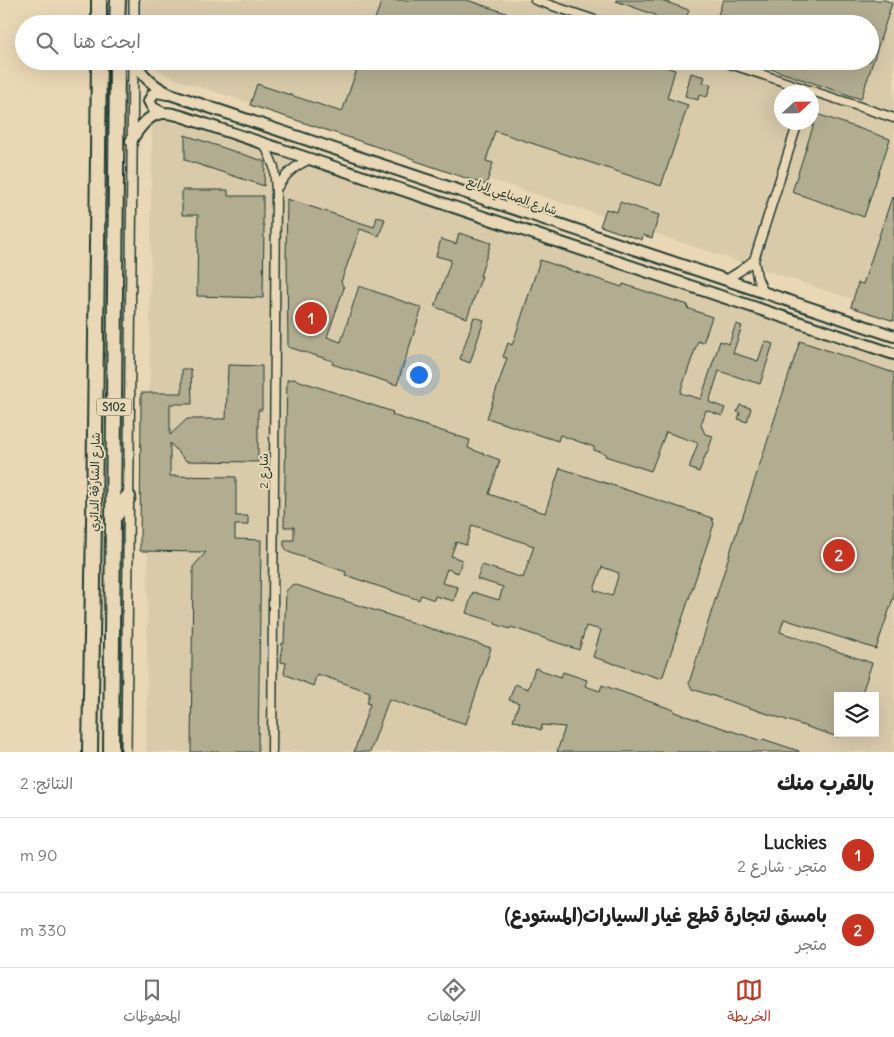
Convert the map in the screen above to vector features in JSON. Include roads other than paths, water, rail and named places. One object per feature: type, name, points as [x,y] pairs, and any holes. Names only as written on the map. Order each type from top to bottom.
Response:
[{"type":"highway","points":[[99,0],[99,15]]},
{"type":"highway","points":[[117,15],[118,0]]},
{"type":"highway","name":"شارع الشارقة الدائري","points":[[90,752],[99,70]]},
{"type":"highway","name":"شارع الشارقة الدائري","points":[[111,752],[117,70]]},
{"type":"highway","points":[[113,519],[128,497]]},
{"type":"main road","name":"شارع الصناعي الرابع","points":[[140,70],[152,85],[170,94],[894,336]]},
{"type":"main road","points":[[170,94],[157,92],[150,97],[150,105],[162,113],[184,117],[312,159],[894,354]]},
{"type":"main road","points":[[132,141],[141,126],[162,113]]},
{"type":"street","points":[[134,0],[134,15]]},
{"type":"street","points":[[535,0],[580,15]]},
{"type":"street","points":[[126,752],[134,70]]},
{"type":"street","points":[[747,70],[791,85]]},
{"type":"street","points":[[819,94],[894,118]]},
{"type":"street","points":[[764,293],[757,277],[754,260],[795,130]]},
{"type":"street","name":"شارع 2","points":[[265,145],[274,167],[276,190],[272,752]]},
{"type":"street","points":[[276,190],[281,181],[294,167],[312,159]]},
{"type":"street","points":[[726,280],[754,260]]},
{"type":"place","name":"Luckies","points":[[311,318]]},
{"type":"place","name":"بامسق لتجارة قطع غيار السيارات(المستودع)","points":[[839,555]]}]
